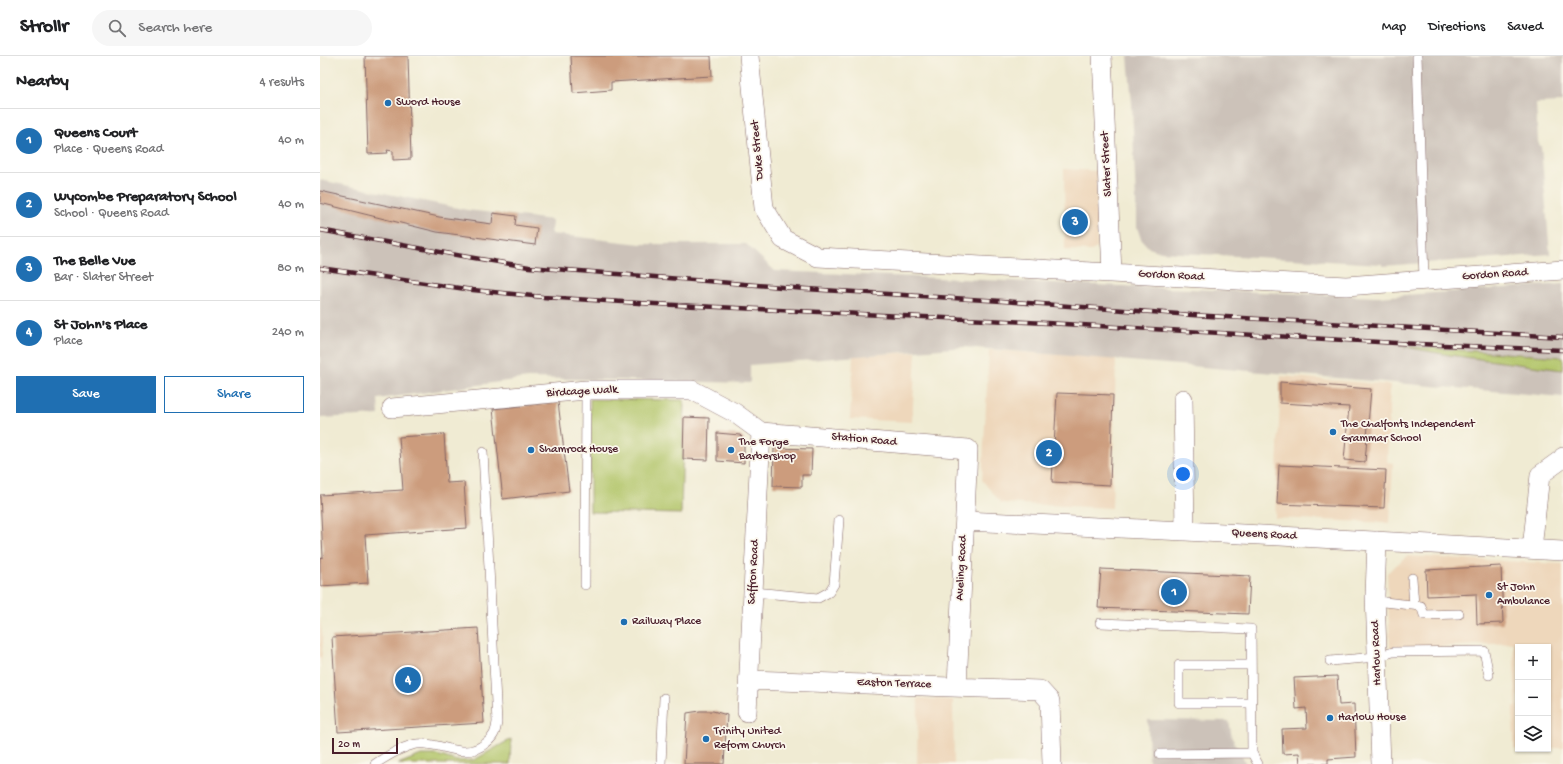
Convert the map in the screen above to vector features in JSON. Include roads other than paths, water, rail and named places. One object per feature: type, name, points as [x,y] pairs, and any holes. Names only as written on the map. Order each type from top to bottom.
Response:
[{"type":"street","name":"Duke Street","points":[[749,56],[764,208],[783,239]]},
{"type":"street","name":"Slater Street","points":[[1102,56],[1112,272]]},
{"type":"street","name":"Gordon Road","points":[[783,239],[818,257],[1346,286],[1563,270]]},
{"type":"street","name":"Birdcage Walk","points":[[392,408],[586,390],[692,390],[735,413],[760,432]]},
{"type":"street","points":[[1183,399],[1185,531]]},
{"type":"street","name":"Station Road","points":[[760,432],[968,449]]},
{"type":"street","name":"Saffron Road","points":[[747,712],[760,432]]},
{"type":"street","name":"Aveling Road","points":[[957,686],[968,449]]},
{"type":"street","points":[[1532,549],[1540,475],[1563,457]]},
{"type":"street","name":"Queens Road","points":[[965,521],[1563,551]]},
{"type":"street","name":"Harlow Road","points":[[1376,541],[1375,601],[1381,764]]},
{"type":"street","name":"Easton Terrace","points":[[748,680],[1040,690],[1050,701],[1052,764]]},
{"type":"lane","points":[[1417,56],[1424,280]]},
{"type":"lane","points":[[585,585],[586,390]]},
{"type":"lane","points":[[375,764],[400,750],[417,744],[434,744],[460,752],[471,751],[481,747],[490,740],[496,731],[497,722],[483,452]]},
{"type":"lane","points":[[753,592],[808,598],[818,598],[829,592],[834,584],[839,520]]},
{"type":"lane","points":[[1412,578],[1414,605]]},
{"type":"lane","points":[[1375,601],[1421,606],[1424,615],[1459,614]]},
{"type":"lane","points":[[1100,623],[1251,629],[1252,753],[1258,764]]},
{"type":"lane","points":[[1330,661],[1377,657],[1393,652],[1484,650],[1488,675]]},
{"type":"lane","points":[[1251,665],[1179,665],[1179,703],[1251,703]]},
{"type":"lane","points":[[661,764],[664,698]]},
{"type":"lane","points":[[1160,754],[1252,753]]},
{"type":"railway","points":[[320,230],[529,267],[806,289],[1192,315],[1563,337]]},
{"type":"railway","points":[[320,268],[473,290],[543,297],[1396,343],[1563,350]]},
{"type":"place","name":"Sword House","points":[[388,103]]},
{"type":"place","name":"The Belle Vue","points":[[1075,222]]},
{"type":"place","name":"The Chalfonts Independent Grammar School","points":[[1333,432]]},
{"type":"place","name":"Shamrock House","points":[[531,450]]},
{"type":"place","name":"The Forge Barbershop","points":[[731,450]]},
{"type":"place","name":"Wycombe Preparatory School","points":[[1049,453]]},
{"type":"place","name":"Queens Court","points":[[1174,592]]},
{"type":"place","name":"St John Ambulance","points":[[1489,595]]},
{"type":"place","name":"Railway Place","points":[[624,622]]},
{"type":"place","name":"St John's Place","points":[[408,680]]},
{"type":"place","name":"Harlow House","points":[[1330,718]]},
{"type":"place","name":"Trinity United Reform Church","points":[[706,739]]}]
